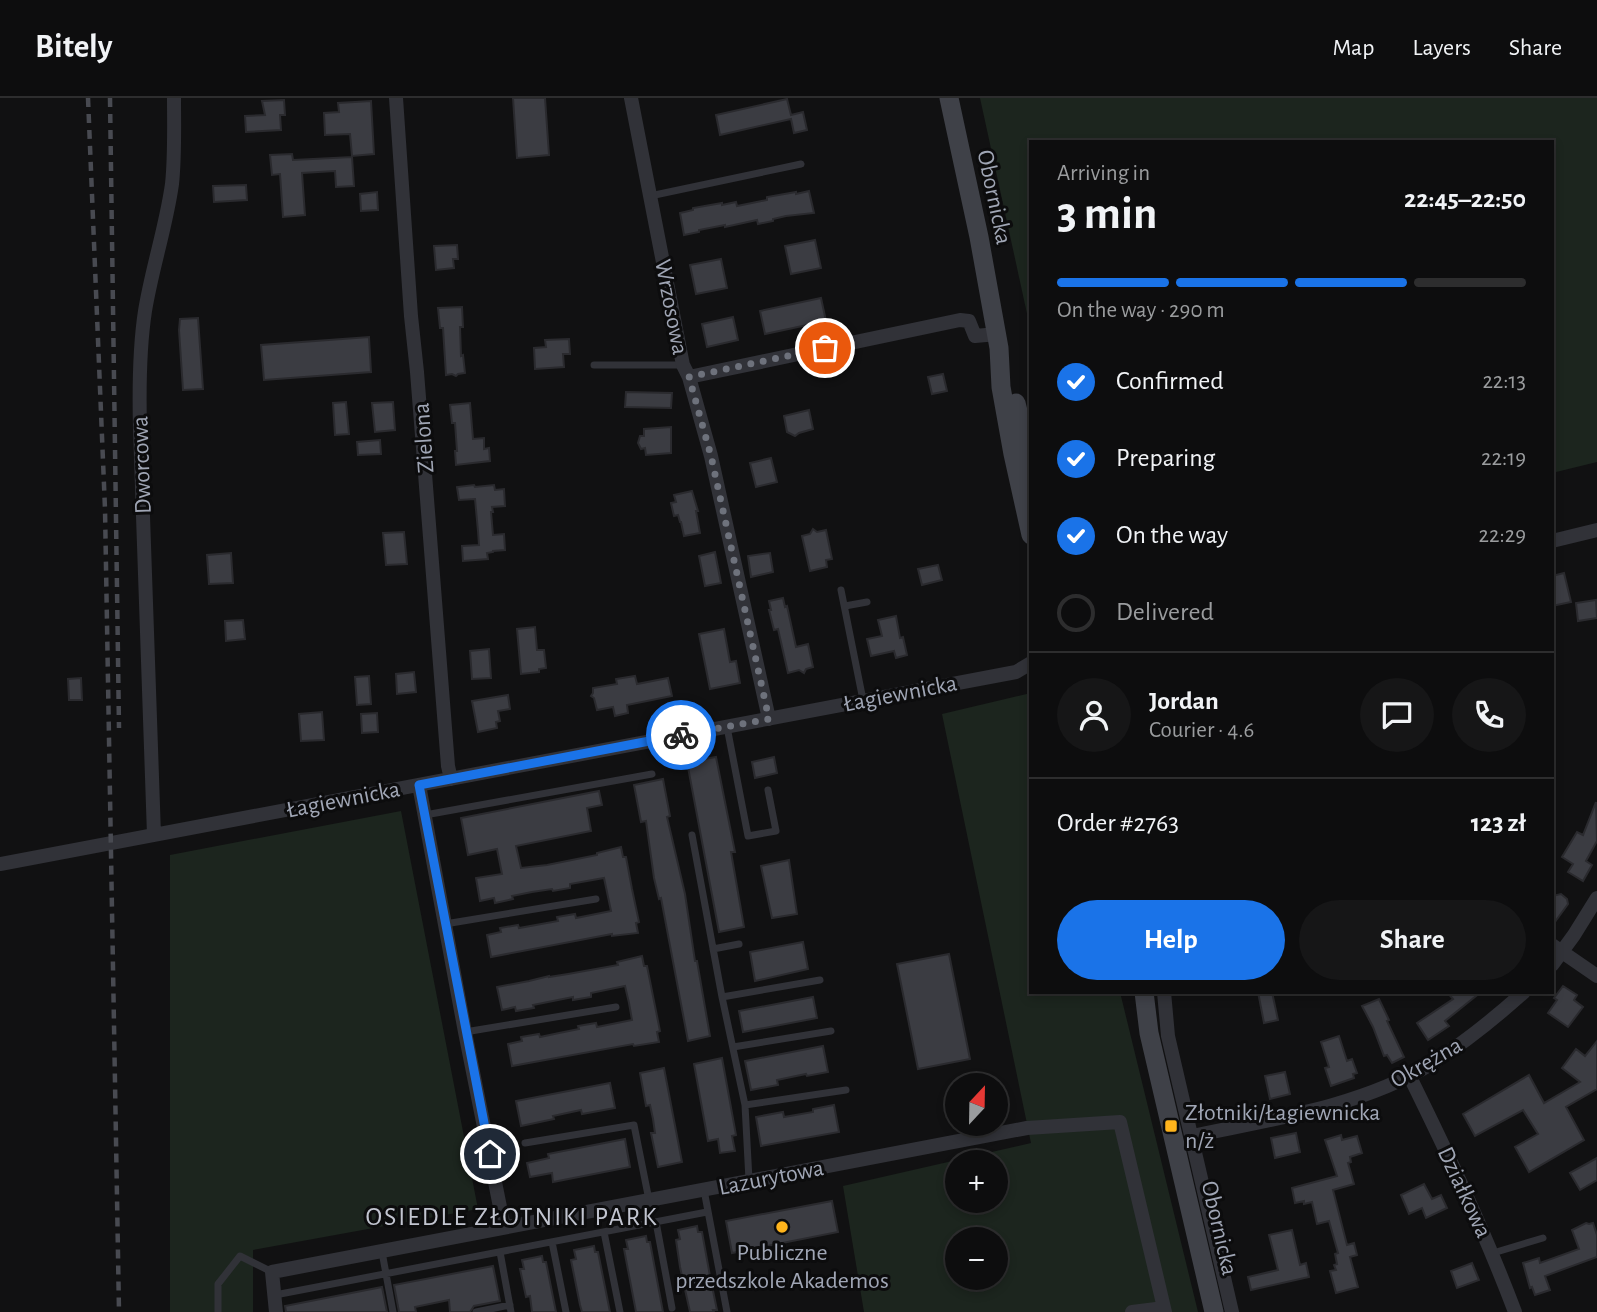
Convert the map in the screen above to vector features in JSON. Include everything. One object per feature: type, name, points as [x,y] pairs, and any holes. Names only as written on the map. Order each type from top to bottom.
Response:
[{"type":"main road","name":"Obornicka","points":[[949,98],[998,341],[1029,457]]},
{"type":"main road","name":"Obornicka","points":[[998,341],[1001,387],[1029,525]]},
{"type":"main road","name":"Obornicka","points":[[1136,994],[1149,1033],[1214,1312]]},
{"type":"main road","name":"Obornicka","points":[[1144,994],[1149,1033]]},
{"type":"street","name":"Dworcowa","points":[[154,835],[140,442],[140,371],[145,310],[172,184],[174,98]]},
{"type":"street","name":"Zielona","points":[[396,98],[411,316],[451,779]]},
{"type":"street","name":"Wrzosowa","points":[[631,98],[686,371],[711,456],[769,719]]},
{"type":"street","points":[[686,371],[960,320],[969,321],[975,336],[998,341]]},
{"type":"street","points":[[1554,541],[1597,530]]},
{"type":"street","name":"Łagiewnicka","points":[[1016,672],[1029,664]]},
{"type":"street","name":"Łagiewnicka","points":[[0,864],[863,700],[1016,672],[1029,674]]},
{"type":"street","points":[[419,785],[504,1227]]},
{"type":"street","points":[[1597,898],[1557,949],[1597,976]]},
{"type":"street","points":[[1164,994],[1168,1036],[1232,1312]]},
{"type":"street","name":"Okrężna","points":[[1192,1136],[1308,1111],[1385,1086],[1431,1064],[1502,1012],[1522,994]]},
{"type":"street","name":"Działkowa","points":[[1409,1075],[1463,1184],[1515,1312]]},
{"type":"street","name":"Lazurytowa","points":[[272,1272],[1027,1128],[1120,1122],[1165,1310]]},
{"type":"street","points":[[272,1272],[276,1312]]},
{"type":"street","points":[[1132,1312],[1165,1310]]},
{"type":"lane","points":[[650,196],[801,164]]},
{"type":"lane","points":[[594,365],[686,371]]},
{"type":"lane","points":[[841,590],[863,700]]},
{"type":"lane","points":[[845,606],[867,602]]},
{"type":"lane","points":[[727,726],[748,836],[776,831],[768,790]]},
{"type":"lane","points":[[425,815],[652,774]]},
{"type":"lane","points":[[692,835],[745,1105],[749,1180]]},
{"type":"lane","points":[[445,924],[596,899]]},
{"type":"lane","points":[[713,948],[738,944]]},
{"type":"lane","points":[[722,997],[820,980]]},
{"type":"lane","points":[[465,1032],[616,1007]]},
{"type":"lane","points":[[733,1047],[831,1031]]},
{"type":"lane","points":[[745,1105],[845,1090]]},
{"type":"lane","points":[[525,1143],[634,1125],[650,1200]]},
{"type":"lane","points":[[704,1190],[727,1312]]},
{"type":"lane","points":[[274,1295],[707,1212]]},
{"type":"lane","points":[[656,1222],[672,1308]]},
{"type":"lane","points":[[604,1232],[620,1312]]},
{"type":"lane","points":[[1493,1253],[1543,1238]]},
{"type":"lane","points":[[552,1242],[565,1312]]},
{"type":"lane","points":[[382,1252],[393,1312]]},
{"type":"lane","points":[[475,1312],[510,1309],[500,1252]]},
{"type":"lane","points":[[218,1312],[218,1284],[240,1256],[272,1272]]},
{"type":"shaded area","points":[[980,98],[1597,98],[1597,462],[1554,473],[1554,140],[1029,140],[1029,323]]},
{"type":"shaded area","points":[[1029,693],[1029,994],[1120,994],[1198,1312],[864,1312],[843,1186],[945,1163],[945,1213],[1008,1213],[1008,1150],[1000,1150],[1031,1143],[942,714]]},
{"type":"shaded area","points":[[401,811],[478,1209],[253,1250],[253,1312],[170,1312],[170,855]]},
{"type":"building","points":[[513,98],[545,98],[549,155],[517,158]]},
{"type":"building","points":[[787,99],[791,115],[803,112],[807,130],[794,133],[791,119],[720,135],[716,115]]},
{"type":"building","points":[[284,100],[285,115],[280,115],[281,130],[246,132],[245,116],[265,115],[262,101]]},
{"type":"building","points":[[371,101],[374,154],[352,156],[350,134],[325,135],[324,113],[339,112],[338,103]]},
{"type":"building","points":[[292,154],[293,160],[352,157],[354,186],[336,187],[335,171],[302,173],[305,215],[283,217],[280,174],[272,175],[270,155]]},
{"type":"building","points":[[246,185],[247,200],[214,202],[213,186]]},
{"type":"building","points":[[809,191],[814,213],[786,216],[758,224],[757,220],[725,225],[684,235],[680,213],[693,208],[736,202],[737,206],[767,200],[767,197]]},
{"type":"building","points":[[377,192],[378,210],[361,211],[360,194]]},
{"type":"building","points":[[815,240],[821,268],[791,274],[785,246]]},
{"type":"building","points":[[457,245],[458,259],[453,259],[454,268],[436,270],[434,246]]},
{"type":"building","points":[[721,259],[727,288],[696,294],[690,265]]},
{"type":"building","points":[[821,298],[826,321],[765,334],[760,311]]},
{"type":"building","points":[[462,307],[461,356],[463,355],[465,373],[446,375],[443,328],[440,328],[438,308]]},
{"type":"building","points":[[733,317],[738,340],[707,347],[702,324]]},
{"type":"building","points":[[198,318],[203,389],[183,390],[180,319]]},
{"type":"building","points":[[369,337],[371,372],[264,380],[261,345]]},
{"type":"building","points":[[569,339],[570,354],[563,354],[564,367],[535,369],[534,348],[546,347],[545,340]]},
{"type":"building","points":[[943,374],[947,391],[932,394],[928,377]]},
{"type":"building","points":[[626,392],[672,393],[671,408],[625,407]]},
{"type":"building","points":[[346,402],[349,434],[335,435],[333,403]]},
{"type":"building","points":[[393,402],[395,430],[375,432],[372,403]]},
{"type":"building","points":[[470,403],[473,439],[484,438],[484,449],[489,448],[490,461],[456,465],[455,423],[452,423],[450,405]]},
{"type":"building","points":[[809,410],[813,429],[795,436],[787,432],[784,416]]},
{"type":"building","points":[[671,427],[671,453],[646,455],[645,448],[641,449],[638,443],[640,436],[644,436],[644,429]]},
{"type":"building","points":[[380,440],[381,454],[358,455],[357,442]]},
{"type":"building","points":[[771,458],[777,482],[756,487],[750,463]]},
{"type":"building","points":[[494,485],[495,490],[504,489],[505,506],[492,507],[491,512],[493,535],[504,534],[505,550],[487,553],[488,559],[463,561],[462,546],[479,545],[478,531],[475,499],[459,500],[457,487]]},
{"type":"building","points":[[692,491],[698,511],[700,533],[684,536],[681,522],[678,515],[674,516],[671,503],[676,502],[674,495]]},
{"type":"building","points":[[813,529],[817,532],[826,530],[832,559],[826,560],[827,567],[810,571],[802,536],[810,534]]},
{"type":"building","points":[[404,532],[407,564],[386,565],[383,533]]},
{"type":"building","points":[[715,552],[721,583],[705,586],[699,556]]},
{"type":"building","points":[[231,553],[233,583],[209,584],[207,555]]},
{"type":"building","points":[[770,553],[773,572],[751,577],[748,556]]},
{"type":"building","points":[[938,565],[942,580],[922,585],[918,569]]},
{"type":"building","points":[[1564,573],[1571,602],[1554,606],[1554,576]]},
{"type":"building","points":[[783,598],[796,647],[808,644],[813,667],[806,669],[804,673],[799,670],[788,673],[778,629],[774,630],[769,601]]},
{"type":"building","points":[[1596,600],[1597,618],[1578,621],[1576,603]]},
{"type":"building","points":[[896,616],[900,638],[903,637],[907,655],[896,658],[894,651],[871,656],[867,639],[882,636],[878,620]]},
{"type":"building","points":[[243,620],[245,639],[226,641],[225,621]]},
{"type":"building","points":[[535,627],[537,650],[544,650],[546,668],[539,669],[539,672],[521,674],[517,629]]},
{"type":"building","points":[[724,629],[730,662],[736,661],[740,683],[710,689],[699,634]]},
{"type":"building","points":[[489,649],[491,678],[472,679],[470,651]]},
{"type":"building","points":[[414,672],[416,692],[397,694],[396,674]]},
{"type":"building","points":[[369,676],[371,704],[357,705],[355,677]]},
{"type":"building","points":[[635,676],[637,684],[668,678],[672,696],[627,705],[628,713],[615,716],[613,707],[597,710],[591,696],[593,688],[617,684],[616,679]]},
{"type":"building","points":[[81,678],[82,700],[69,700],[68,679]]},
{"type":"building","points":[[508,695],[510,709],[498,711],[500,721],[496,722],[497,728],[478,732],[472,701]]},
{"type":"building","points":[[322,712],[324,740],[301,741],[299,714]]},
{"type":"building","points":[[377,713],[378,732],[362,733],[361,714]]},
{"type":"building","points":[[716,757],[735,852],[731,852],[744,927],[719,932],[687,762]]},
{"type":"building","points":[[774,757],[777,773],[755,778],[752,762]]},
{"type":"building","points":[[663,779],[670,816],[667,817],[685,894],[710,1036],[688,1041],[661,898],[659,899],[654,878],[646,821],[641,822],[634,785]]},
{"type":"building","points":[[599,791],[602,805],[587,808],[591,831],[516,846],[521,868],[597,855],[621,847],[623,857],[626,857],[639,922],[636,923],[638,933],[612,934],[491,957],[487,935],[501,932],[500,928],[518,925],[519,928],[558,921],[557,917],[575,914],[576,918],[611,911],[604,878],[570,884],[570,888],[512,896],[513,899],[495,903],[494,898],[480,901],[476,878],[502,874],[497,849],[468,855],[461,818]]},
{"type":"building","points":[[1596,802],[1597,841],[1586,861],[1592,865],[1583,881],[1568,872],[1573,864],[1562,857],[1577,832],[1583,835]]},
{"type":"building","points":[[789,860],[797,914],[772,918],[761,866]]},
{"type":"building","points":[[1561,894],[1568,904],[1554,923],[1554,896]]},
{"type":"building","points":[[803,942],[808,969],[755,981],[750,952]]},
{"type":"building","points":[[949,954],[970,1059],[918,1069],[897,964]]},
{"type":"building","points":[[642,956],[644,966],[647,966],[660,1031],[657,1032],[659,1042],[633,1044],[512,1066],[508,1044],[522,1041],[521,1037],[539,1034],[540,1037],[579,1029],[578,1026],[596,1023],[597,1027],[632,1020],[629,1003],[625,986],[591,993],[591,997],[573,1000],[573,997],[516,1011],[515,1007],[502,1010],[497,987],[618,965],[617,962]]},
{"type":"building","points":[[1563,986],[1577,995],[1574,1000],[1583,1007],[1568,1027],[1548,1013]]},
{"type":"building","points":[[1258,994],[1272,994],[1278,1020],[1264,1023]]},
{"type":"building","points":[[1449,994],[1479,994],[1445,1021],[1449,1026],[1428,1040],[1417,1023],[1453,999]]},
{"type":"building","points":[[813,997],[817,1018],[743,1032],[739,1011]]},
{"type":"building","points":[[1379,999],[1404,1057],[1392,1063],[1387,1055],[1384,1056],[1362,1006]]},
{"type":"building","points":[[1339,1036],[1347,1061],[1352,1059],[1357,1073],[1353,1074],[1354,1078],[1331,1086],[1325,1068],[1329,1067],[1321,1042]]},
{"type":"building","points":[[1597,1041],[1597,1089],[1566,1107],[1584,1140],[1529,1172],[1515,1147],[1538,1134],[1523,1110],[1475,1136],[1463,1114],[1529,1075],[1544,1103],[1580,1082],[1562,1068],[1576,1049],[1585,1056]]},
{"type":"building","points":[[823,1046],[828,1072],[777,1080],[778,1085],[751,1090],[745,1061]]},
{"type":"building","points":[[722,1058],[736,1135],[732,1136],[735,1151],[720,1153],[718,1139],[708,1141],[694,1064]]},
{"type":"building","points":[[664,1068],[682,1162],[658,1167],[651,1133],[655,1133],[653,1119],[650,1105],[646,1106],[640,1073]]},
{"type":"building","points":[[1285,1072],[1290,1094],[1270,1099],[1265,1076]]},
{"type":"building","points":[[610,1083],[615,1108],[582,1114],[581,1110],[521,1126],[516,1101]]},
{"type":"building","points":[[834,1105],[839,1132],[761,1146],[756,1117],[783,1112],[784,1117]]},
{"type":"building","points":[[1296,1133],[1300,1152],[1275,1158],[1271,1138]]},
{"type":"building","points":[[1341,1135],[1342,1140],[1357,1136],[1362,1153],[1350,1157],[1351,1162],[1348,1163],[1354,1184],[1333,1190],[1347,1245],[1354,1243],[1357,1255],[1350,1257],[1358,1287],[1336,1293],[1330,1271],[1336,1270],[1335,1254],[1338,1253],[1329,1221],[1317,1224],[1312,1202],[1295,1203],[1292,1188],[1337,1176],[1325,1140]]},
{"type":"building","points":[[625,1139],[630,1167],[553,1182],[552,1173],[530,1177],[527,1163],[549,1158],[548,1154]]},
{"type":"building","points":[[1597,1158],[1597,1180],[1580,1190],[1570,1173]]},
{"type":"building","points":[[1424,1184],[1432,1199],[1441,1195],[1447,1208],[1426,1218],[1422,1208],[1409,1214],[1401,1195]]},
{"type":"building","name":"Publiczne przedszkole Akademos","points":[[832,1201],[838,1232],[732,1253],[726,1221]]},
{"type":"building","points":[[1586,1223],[1593,1223],[1597,1235],[1597,1257],[1545,1276],[1550,1290],[1535,1295],[1532,1287],[1530,1288],[1523,1263],[1539,1258],[1540,1263],[1579,1249],[1572,1230]]},
{"type":"building","points":[[697,1226],[698,1232],[702,1232],[717,1310],[713,1310],[714,1312],[690,1312],[680,1267],[676,1240],[680,1239],[678,1230]]},
{"type":"building","points":[[1292,1230],[1300,1265],[1306,1263],[1309,1277],[1251,1290],[1248,1277],[1278,1270],[1269,1235]]},
{"type":"building","points":[[646,1236],[647,1242],[650,1242],[663,1312],[636,1312],[624,1249],[628,1249],[626,1240]]},
{"type":"building","points":[[594,1246],[595,1252],[598,1252],[610,1312],[582,1312],[580,1305],[571,1260],[576,1259],[574,1250]]},
{"type":"building","points":[[542,1256],[543,1262],[546,1262],[556,1312],[532,1312],[530,1296],[526,1297],[520,1269],[524,1269],[522,1260]]},
{"type":"building","points":[[1472,1263],[1479,1280],[1457,1288],[1451,1271]]},
{"type":"building","points":[[493,1266],[500,1301],[474,1306],[470,1312],[450,1312],[449,1300],[415,1307],[416,1312],[399,1312],[394,1285]]},
{"type":"building","points":[[382,1287],[387,1312],[286,1312],[285,1306]]},
{"type":"railway","points":[[88,98],[105,509],[119,1312]]},
{"type":"railway","points":[[110,98],[119,728]]},
{"type":"way so far","points":[[681,735],[769,719],[711,456],[689,377],[825,348]]},
{"type":"place","name":"Złotniki/Łagiewnicka n/ż","points":[[1171,1126]]},
{"type":"place","name":"Publiczne przedszkole Akademos","points":[[782,1227]]},
{"type":"district","name":"OSIEDLE ZŁOTNIKI PARK","points":[[512,1216]]},
{"type":"route","points":[[490,1154],[419,785],[681,735]]}]
